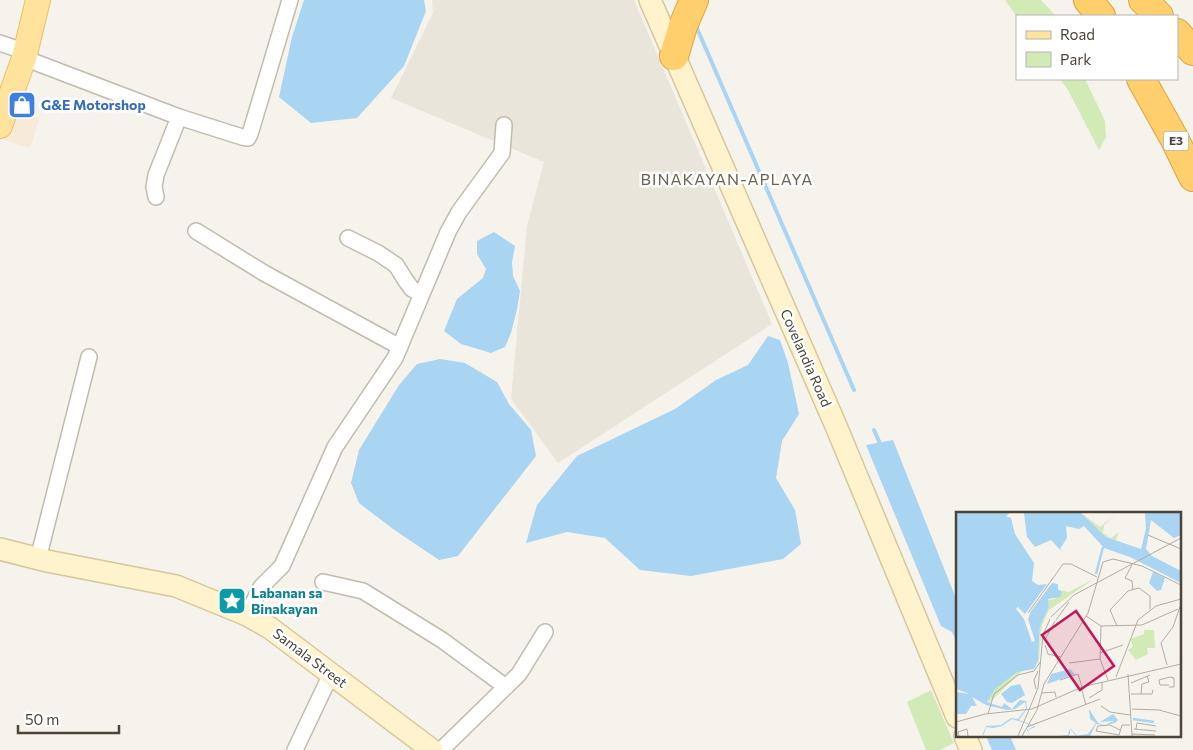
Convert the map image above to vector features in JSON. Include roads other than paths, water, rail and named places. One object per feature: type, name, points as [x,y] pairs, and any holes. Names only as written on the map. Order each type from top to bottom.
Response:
[{"type":"highway","points":[[674,56],[682,26],[694,0]]},
{"type":"highway","points":[[1088,0],[1100,15]]},
{"type":"highway","points":[[1143,0],[1159,15]]},
{"type":"highway","points":[[1178,35],[1193,51]]},
{"type":"highway","name":"E3","points":[[1142,80],[1176,140],[1193,177]]},
{"type":"main road","points":[[0,126],[25,55],[38,0]]},
{"type":"main road","name":"Covelandia Road","points":[[650,0],[832,417],[956,715]]},
{"type":"main road","name":"Samala Street","points":[[0,549],[38,559],[176,586],[247,615],[270,628],[432,750]]},
{"type":"main road","points":[[966,738],[971,750]]},
{"type":"street","points":[[0,43],[25,55],[179,117],[248,138],[290,0]]},
{"type":"street","points":[[156,197],[154,187],[156,175],[179,117]]},
{"type":"street","points":[[247,615],[261,588],[282,566],[335,447],[395,358],[448,232],[459,212],[502,153],[504,125]]},
{"type":"street","points":[[196,231],[264,273],[400,347]]},
{"type":"street","points":[[348,238],[378,252],[396,265],[412,289],[422,294]]},
{"type":"street","points":[[38,559],[88,357]]},
{"type":"street","points":[[323,582],[363,591],[442,640],[506,687]]},
{"type":"street","points":[[441,750],[519,674],[545,632]]},
{"type":"street","points":[[295,750],[331,674]]},
{"type":"water","points":[[304,0],[424,0],[426,11],[404,66],[357,118],[311,123],[279,97],[292,37]]},
{"type":"water","points":[[494,232],[515,246],[512,262],[513,276],[520,291],[511,333],[505,347],[491,353],[461,344],[444,331],[457,299],[483,278],[486,269],[477,254],[477,241]]},
{"type":"water","points":[[768,336],[780,340],[788,363],[799,414],[782,441],[776,478],[795,510],[801,544],[783,559],[691,576],[640,570],[605,538],[567,532],[526,543],[537,505],[577,456],[675,409],[716,380],[748,365]]},
{"type":"water","points":[[440,359],[465,363],[497,382],[509,404],[531,430],[536,456],[458,556],[439,560],[359,503],[351,483],[359,450],[399,385],[417,364]]},
{"type":"water","points":[[893,440],[956,598],[956,640],[952,632],[941,626],[866,445]]},
{"type":"water","points":[[987,738],[1011,738],[1016,750],[992,750]]},
{"type":"waterway","points":[[696,26],[854,390]]},
{"type":"waterway","points":[[874,430],[881,446]]},
{"type":"place","name":"G&E Motorshop","points":[[22,105]]},
{"type":"place","name":"Labanan sa Binakayan","points":[[232,601]]},
{"type":"district","name":"BINAKAYAN-APLAYA","points":[[727,179]]}]
